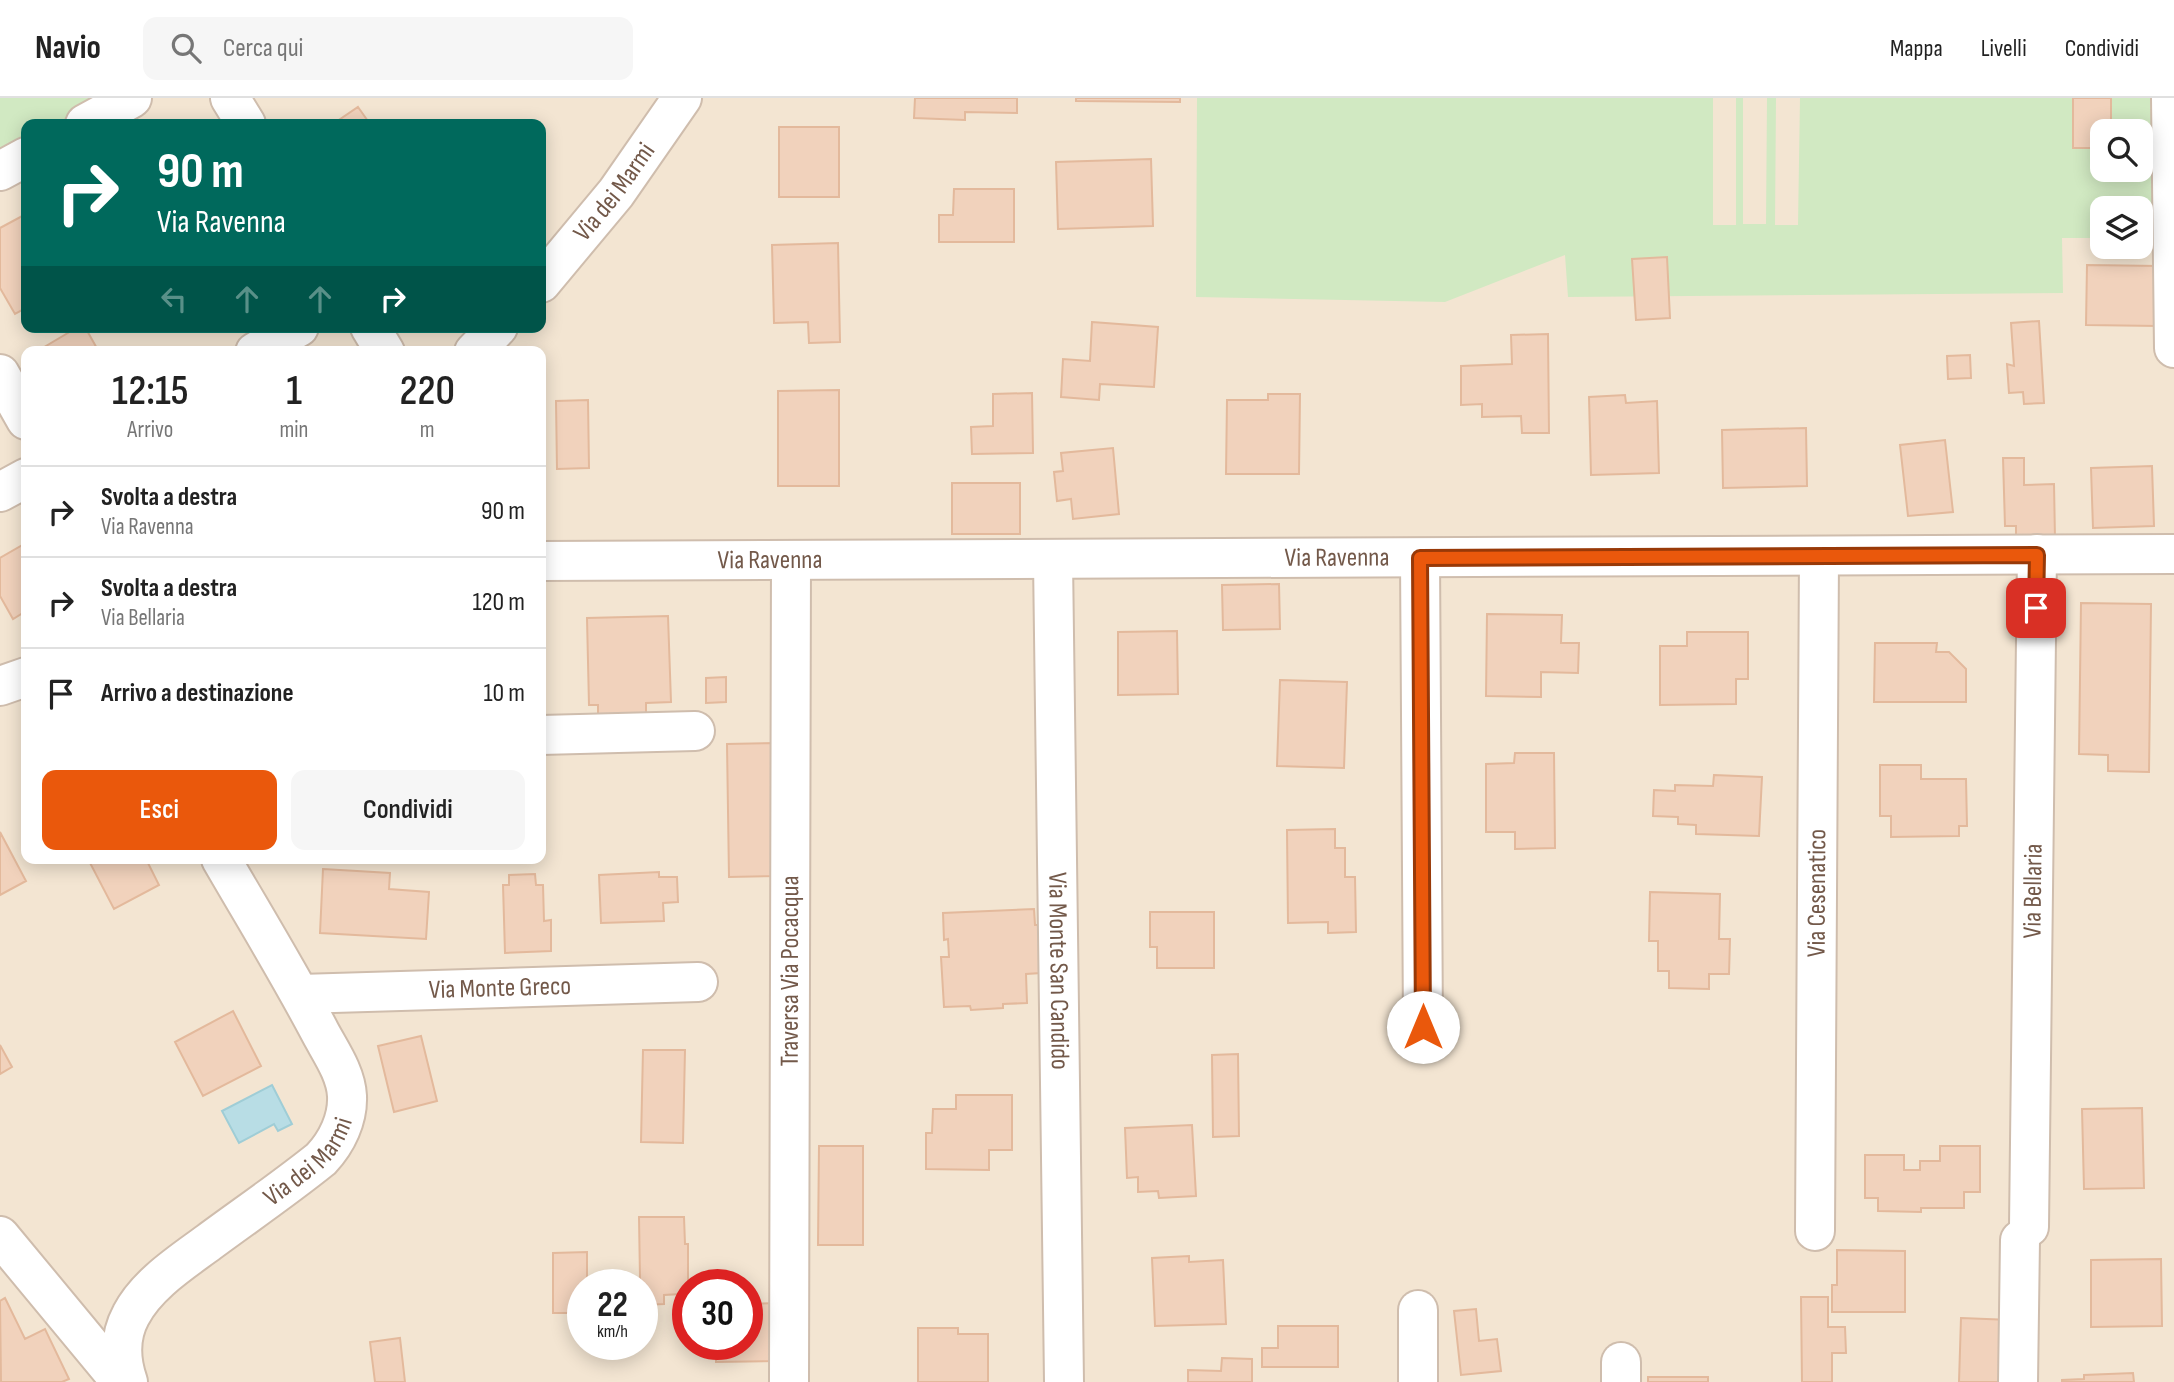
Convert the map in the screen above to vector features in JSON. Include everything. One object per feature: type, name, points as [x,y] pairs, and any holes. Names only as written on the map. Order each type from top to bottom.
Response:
[{"type":"street","points":[[94,119],[132,98]]},
{"type":"street","points":[[230,98],[243,119]]},
{"type":"street","name":"Via dei Marmi","points":[[546,277],[616,194],[682,98]]},
{"type":"street","points":[[2171,98],[2174,348]]},
{"type":"street","points":[[0,171],[21,160]]},
{"type":"street","points":[[266,346],[288,333]]},
{"type":"street","points":[[480,346],[492,333]]},
{"type":"street","points":[[0,374],[21,411]]},
{"type":"street","points":[[0,492],[21,481]]},
{"type":"street","name":"Via Ravenna","points":[[546,561],[2174,554]]},
{"type":"street","name":"Via Cesenatico","points":[[1815,1231],[1819,555]]},
{"type":"street","name":"Via Bellaria","points":[[2018,1382],[2024,1234],[2037,555]]},
{"type":"street","points":[[1420,558],[1423,1027]]},
{"type":"street","name":"Traversa Via Pocacqua","points":[[789,1382],[791,560]]},
{"type":"street","name":"Via Monte San Candido","points":[[1053,560],[1064,1382]]},
{"type":"street","points":[[0,686],[21,679]]},
{"type":"street","points":[[546,735],[695,731]]},
{"type":"street","name":"Via dei Marmi","points":[[128,1382],[122,1360],[123,1337],[129,1318],[142,1299],[187,1258],[321,1159],[335,1141],[344,1118],[347,1097],[338,1066],[300,994],[223,864]]},
{"type":"street","name":"Via Monte Greco","points":[[300,994],[698,982]]},
{"type":"street","points":[[0,1236],[121,1382]]},
{"type":"street","points":[[1418,1310],[1418,1382]]},
{"type":"shaded area","points":[[0,98],[2174,98],[2174,1382],[0,1382]]},
{"type":"green space","points":[[0,98],[115,98],[77,119],[21,119],[21,150],[0,162]]},
{"type":"green space","points":[[1197,98],[1713,98],[1713,225],[1736,225],[1736,98],[1743,98],[1743,224],[1766,224],[1767,98],[1776,98],[1775,225],[1798,225],[1800,98],[2160,98],[2162,237],[2153,237],[2153,196],[2090,196],[2090,238],[2062,238],[2063,293],[1568,297],[1565,255],[1445,302],[1196,297]]},
{"type":"water","points":[[272,1085],[292,1124],[278,1131],[274,1124],[239,1143],[222,1111]]},
{"type":"building","points":[[915,98],[1017,98],[1017,113],[965,112],[965,120],[914,118]]},
{"type":"building","points":[[1076,98],[1180,98],[1180,102],[1076,101]]},
{"type":"building","points":[[2073,98],[2111,98],[2111,119],[2090,119],[2090,148],[2073,148]]},
{"type":"building","points":[[358,107],[366,119],[340,119]]},
{"type":"building","points":[[779,127],[839,127],[839,197],[779,197]]},
{"type":"building","points":[[1151,159],[1153,226],[1058,229],[1056,162]]},
{"type":"building","points":[[954,189],[1014,189],[1014,242],[939,242],[939,215],[953,215]]},
{"type":"building","points":[[21,217],[21,311],[15,314],[0,288],[0,228]]},
{"type":"building","points":[[838,243],[840,342],[809,343],[808,322],[774,323],[772,245]]},
{"type":"building","points":[[1667,257],[1670,318],[1636,320],[1632,259]]},
{"type":"building","points":[[2087,265],[2159,266],[2158,326],[2086,325]]},
{"type":"building","points":[[2039,321],[2044,403],[2024,404],[2023,392],[2009,393],[2007,364],[2014,366],[2011,323]]},
{"type":"building","points":[[1092,322],[1158,327],[1154,387],[1100,384],[1099,400],[1061,397],[1063,359],[1090,361]]},
{"type":"building","points":[[68,333],[88,333],[96,346],[46,346]]},
{"type":"building","points":[[1548,334],[1549,433],[1522,433],[1521,416],[1482,417],[1482,404],[1461,405],[1461,366],[1512,364],[1511,335]]},
{"type":"building","points":[[1970,355],[1971,378],[1948,379],[1947,356]]},
{"type":"building","points":[[839,390],[839,486],[778,486],[778,391]]},
{"type":"building","points":[[1032,393],[1033,453],[972,454],[971,427],[993,426],[993,394]]},
{"type":"building","points":[[1268,394],[1300,394],[1299,474],[1226,474],[1227,400],[1268,400]]},
{"type":"building","points":[[1625,395],[1626,403],[1657,401],[1659,473],[1591,475],[1589,397]]},
{"type":"building","points":[[588,400],[589,468],[557,469],[556,401]]},
{"type":"building","points":[[1806,428],[1807,486],[1723,488],[1722,430]]},
{"type":"building","points":[[1945,440],[1953,512],[1908,516],[1900,445]]},
{"type":"building","points":[[1113,448],[1119,514],[1073,519],[1071,499],[1057,501],[1054,472],[1063,471],[1061,453]]},
{"type":"building","points":[[2003,458],[2024,458],[2024,485],[2054,484],[2055,539],[2016,539],[2016,526],[2005,526]]},
{"type":"building","points":[[2152,466],[2154,526],[2093,528],[2091,468]]},
{"type":"building","points":[[952,483],[1020,483],[1020,534],[952,534]]},
{"type":"building","points":[[21,546],[21,614],[13,619],[0,596],[0,558]]},
{"type":"building","points":[[1279,584],[1280,629],[1223,630],[1222,585]]},
{"type":"building","points":[[2081,603],[2151,604],[2149,772],[2108,771],[2108,755],[2079,754]]},
{"type":"building","points":[[1487,614],[1562,615],[1561,643],[1579,643],[1578,673],[1541,672],[1541,697],[1486,696]]},
{"type":"building","points":[[668,616],[671,702],[646,703],[646,717],[598,718],[598,705],[589,705],[587,618]]},
{"type":"building","points":[[1177,631],[1178,694],[1118,695],[1118,632]]},
{"type":"building","points":[[1687,632],[1748,632],[1748,679],[1736,679],[1736,704],[1660,705],[1660,646],[1687,646]]},
{"type":"building","points":[[1875,643],[1937,643],[1936,652],[1949,652],[1966,669],[1966,702],[1874,702]]},
{"type":"building","points":[[726,677],[726,702],[706,703],[706,678]]},
{"type":"building","points":[[1280,680],[1347,682],[1344,768],[1277,766]]},
{"type":"building","points":[[778,743],[781,876],[729,877],[727,744]]},
{"type":"building","points":[[1515,753],[1554,753],[1555,848],[1515,849],[1515,832],[1486,832],[1486,764],[1514,763]]},
{"type":"building","points":[[1880,765],[1921,765],[1921,779],[1966,779],[1967,826],[1959,826],[1959,836],[1891,837],[1891,816],[1880,816]]},
{"type":"building","points":[[1714,775],[1762,777],[1759,836],[1696,834],[1696,825],[1678,824],[1678,817],[1653,816],[1654,790],[1675,791],[1675,785],[1713,786]]},
{"type":"building","points":[[1335,829],[1335,848],[1345,848],[1345,877],[1355,877],[1356,932],[1328,933],[1328,922],[1288,923],[1287,830]]},
{"type":"building","points":[[0,832],[26,881],[0,895]]},
{"type":"building","points":[[91,864],[148,864],[159,885],[114,909]]},
{"type":"building","points":[[323,869],[390,873],[389,889],[429,892],[426,939],[320,933]]},
{"type":"building","points":[[659,872],[659,877],[677,877],[678,902],[663,903],[664,921],[601,923],[599,875]]},
{"type":"building","points":[[535,874],[536,885],[543,885],[544,921],[551,920],[551,951],[505,953],[503,885],[509,885],[509,875]]},
{"type":"building","points":[[1650,892],[1720,894],[1719,939],[1730,939],[1729,974],[1709,974],[1709,989],[1669,988],[1669,971],[1658,971],[1658,941],[1649,941]]},
{"type":"building","points":[[1034,909],[1035,925],[1039,925],[1041,973],[1026,974],[1027,1003],[971,1010],[970,1006],[944,1007],[941,957],[949,957],[948,939],[944,940],[943,913]]},
{"type":"building","points":[[1150,912],[1214,912],[1214,968],[1157,968],[1157,947],[1150,947]]},
{"type":"building","points":[[233,1011],[261,1066],[203,1096],[175,1042]]},
{"type":"building","points":[[421,1036],[437,1101],[394,1112],[378,1046]]},
{"type":"building","points":[[0,1045],[12,1067],[0,1074]]},
{"type":"building","points":[[643,1050],[685,1050],[683,1143],[641,1142]]},
{"type":"building","points":[[1238,1054],[1239,1136],[1213,1137],[1212,1055]]},
{"type":"building","points":[[956,1095],[1012,1095],[1012,1150],[989,1150],[989,1170],[926,1169],[926,1133],[932,1133],[933,1109],[956,1109]]},
{"type":"building","points":[[2142,1108],[2144,1188],[2084,1189],[2082,1109]]},
{"type":"building","points":[[1192,1125],[1196,1196],[1159,1198],[1158,1191],[1138,1192],[1138,1177],[1127,1178],[1125,1128]]},
{"type":"building","points":[[819,1146],[863,1146],[863,1245],[818,1245]]},
{"type":"building","points":[[1940,1146],[1980,1146],[1980,1192],[1964,1192],[1964,1208],[1921,1208],[1921,1212],[1878,1211],[1878,1198],[1865,1198],[1865,1155],[1904,1155],[1904,1170],[1920,1170],[1920,1161],[1940,1161]]},
{"type":"building","points":[[639,1217],[684,1217],[688,1269],[672,1269],[672,1295],[664,1295],[664,1304],[658,1304],[658,1269],[640,1269]]},
{"type":"building","points":[[1837,1250],[1905,1251],[1905,1312],[1832,1312],[1832,1285],[1837,1285]]},
{"type":"building","points":[[587,1252],[587,1269],[567,1269],[567,1313],[553,1313],[553,1253]]},
{"type":"building","points":[[1189,1256],[1189,1262],[1223,1260],[1226,1324],[1155,1326],[1152,1258]]},
{"type":"building","points":[[2161,1259],[2162,1326],[2091,1327],[2091,1260]]},
{"type":"building","points":[[1801,1297],[1828,1297],[1828,1327],[1845,1327],[1846,1353],[1832,1353],[1832,1382],[1802,1382]]},
{"type":"building","points":[[5,1298],[25,1339],[45,1329],[69,1379],[62,1382],[1,1382],[0,1301]]},
{"type":"building","points":[[763,1303],[777,1303],[777,1361],[716,1362],[763,1360]]},
{"type":"building","points":[[1476,1309],[1479,1341],[1497,1339],[1501,1371],[1461,1375],[1454,1311]]},
{"type":"building","points":[[1961,1318],[2011,1320],[2009,1382],[1959,1382]]},
{"type":"building","points":[[1278,1326],[1338,1326],[1338,1367],[1262,1367],[1262,1348],[1278,1348]]},
{"type":"building","points":[[918,1328],[958,1328],[958,1334],[988,1334],[988,1382],[918,1382]]},
{"type":"building","points":[[400,1338],[405,1382],[375,1382],[370,1342]]},
{"type":"building","points":[[1222,1358],[1252,1359],[1252,1382],[1188,1382],[1188,1370],[1221,1371]]},
{"type":"building","points":[[2133,1373],[2134,1382],[2062,1382],[2084,1379],[2084,1375]]},
{"type":"building","points":[[1648,1377],[1708,1377],[1708,1382],[1648,1382]]},
{"type":"route","points":[[1423,1027],[1420,558],[2037,555],[2036,608]]}]
